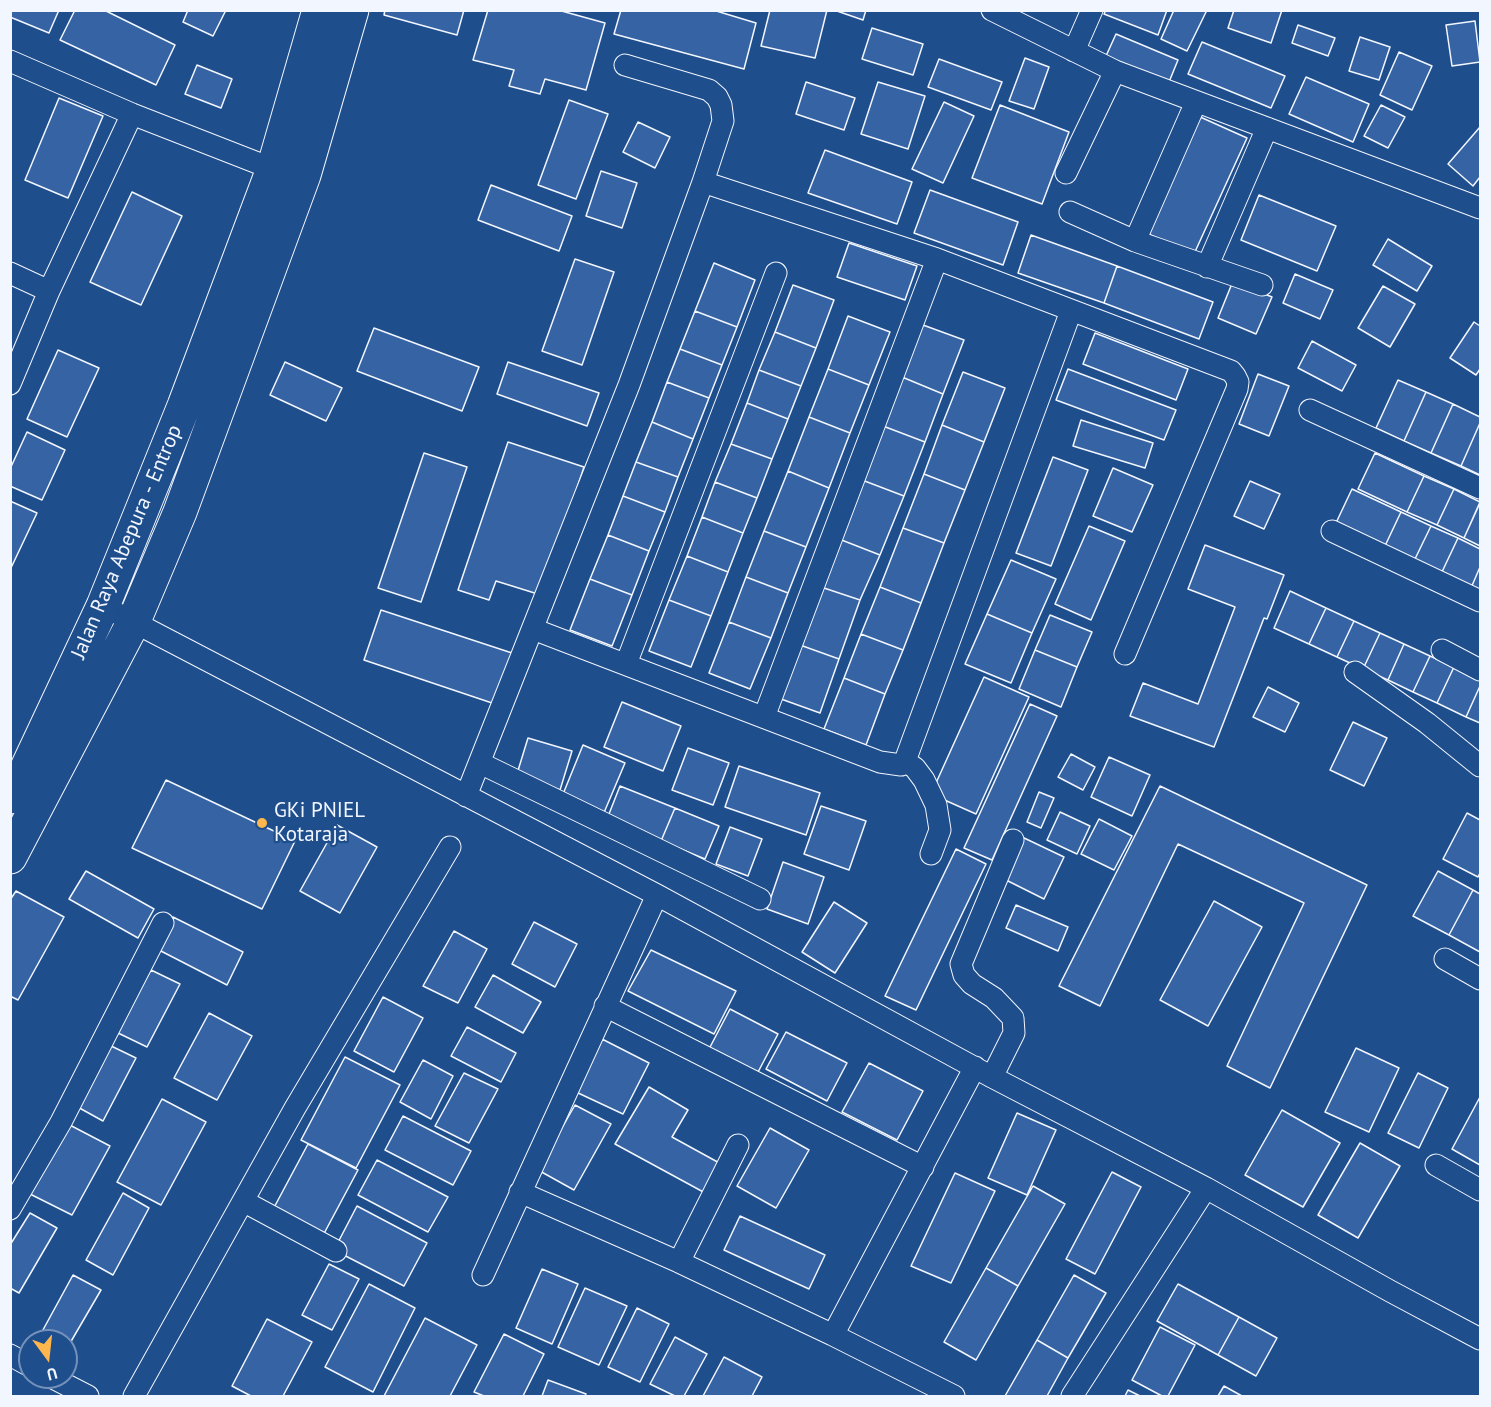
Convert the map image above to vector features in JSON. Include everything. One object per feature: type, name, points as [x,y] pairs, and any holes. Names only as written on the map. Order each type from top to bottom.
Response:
[{"type":"highway","name":"Jalan Raya Abepura - Entrop","points":[[10,797],[25,772],[103,606],[184,406],[273,169],[319,10]]},
{"type":"highway","points":[[10,857],[134,621],[180,512],[304,176],[352,10]]},
{"type":"street","points":[[992,10],[1115,71],[1480,208]]},
{"type":"street","points":[[1074,51],[1092,10]]},
{"type":"street","points":[[10,61],[132,114],[273,169]]},
{"type":"street","points":[[466,796],[629,385],[723,121],[721,105],[717,97],[708,90],[625,65]]},
{"type":"street","points":[[1066,173],[1115,71]]},
{"type":"street","points":[[1135,241],[1196,102]]},
{"type":"street","points":[[10,384],[49,291],[132,114]]},
{"type":"street","points":[[1208,267],[1267,128]]},
{"type":"street","points":[[703,182],[937,259],[1231,371],[1238,382],[1237,389],[1125,654]]},
{"type":"street","points":[[1070,212],[1135,241],[1262,285]]},
{"type":"street","points":[[764,717],[937,259]]},
{"type":"street","points":[[10,273],[49,291]]},
{"type":"street","points":[[626,664],[776,273]]},
{"type":"street","points":[[534,629],[880,762],[896,765],[905,761],[1071,311]]},
{"type":"street","points":[[1310,410],[1480,488]]},
{"type":"street","points":[[1332,531],[1480,600]]},
{"type":"street","points":[[103,606],[657,894],[984,1072],[1206,1188],[1480,1339]]},
{"type":"street","points":[[1442,650],[1480,670]]},
{"type":"street","points":[[1354,672],[1427,723],[1480,766]]},
{"type":"street","points":[[905,761],[915,768],[936,805],[940,830],[931,854]]},
{"type":"street","points":[[480,763],[760,899]]},
{"type":"street","points":[[833,1335],[923,1167],[984,1072],[1014,1033],[1013,1018],[994,998],[972,984],[964,975],[961,964],[1013,840]]},
{"type":"street","points":[[134,1396],[295,1108],[450,847]]},
{"type":"street","points":[[483,1275],[657,894]]},
{"type":"street","points":[[10,1209],[61,1122],[164,923]]},
{"type":"street","points":[[1444,959],[1480,979]]},
{"type":"street","points":[[605,1006],[923,1167]]},
{"type":"street","points":[[679,1262],[738,1145]]},
{"type":"street","points":[[1436,1165],[1480,1190]]},
{"type":"street","points":[[1072,1396],[1206,1188]]},
{"type":"street","points":[[520,1192],[679,1262],[833,1335],[954,1396]]},
{"type":"street","points":[[243,1201],[336,1251]]},
{"type":"street","points":[[74,1389],[88,1396]]},
{"type":"building","points":[[10,10],[59,10],[49,33],[10,17]]},
{"type":"building","points":[[75,10],[104,10],[175,45],[156,85],[60,40]]},
{"type":"building","points":[[188,10],[226,10],[213,36],[183,22]]},
{"type":"building","points":[[385,10],[464,10],[457,35],[384,15]]},
{"type":"building","points":[[488,10],[558,10],[605,23],[586,90],[545,79],[540,94],[509,86],[514,70],[473,60]]},
{"type":"building","points":[[621,10],[713,10],[756,23],[744,69],[614,34]]},
{"type":"building","points":[[770,10],[827,10],[815,58],[761,46]]},
{"type":"building","points":[[834,10],[866,10],[863,20]]},
{"type":"building","points":[[1106,10],[1167,10],[1158,35],[1104,14]]},
{"type":"building","points":[[1174,10],[1207,10],[1187,51],[1161,39]]},
{"type":"building","points":[[1234,10],[1282,10],[1271,43],[1228,28]]},
{"type":"building","points":[[1475,21],[1480,62],[1452,66],[1446,25]]},
{"type":"building","points":[[1298,25],[1335,38],[1328,56],[1292,43]]},
{"type":"building","points":[[872,28],[923,44],[913,75],[862,59]]},
{"type":"building","points":[[1116,34],[1178,60],[1169,82],[1106,56]]},
{"type":"building","points":[[1360,37],[1390,47],[1379,80],[1349,71]]},
{"type":"building","points":[[1202,42],[1285,76],[1271,108],[1188,74]]},
{"type":"building","points":[[1399,52],[1432,66],[1412,110],[1380,95]]},
{"type":"building","points":[[1025,58],[1049,67],[1034,109],[1009,101]]},
{"type":"building","points":[[939,59],[1002,82],[991,110],[928,87]]},
{"type":"building","points":[[197,65],[232,79],[221,108],[185,94]]},
{"type":"building","points":[[1306,77],[1369,104],[1353,142],[1289,114]]},
{"type":"building","points":[[806,82],[855,98],[844,130],[796,114]]},
{"type":"building","points":[[878,82],[925,96],[908,149],[861,134]]},
{"type":"building","points":[[59,98],[103,116],[68,198],[25,180]]},
{"type":"building","points":[[569,100],[608,114],[576,199],[538,185]]},
{"type":"building","points":[[944,102],[974,116],[943,183],[912,169]]},
{"type":"building","points":[[1000,105],[1069,132],[1042,204],[972,178]]},
{"type":"building","points":[[1381,105],[1405,117],[1388,148],[1364,136]]},
{"type":"building","points":[[1198,116],[1247,138],[1194,254],[1146,233]]},
{"type":"building","points":[[638,122],[670,137],[655,168],[623,152]]},
{"type":"building","points":[[1480,127],[1480,177],[1473,186],[1448,164]]},
{"type":"building","points":[[825,150],[912,182],[897,224],[808,193]]},
{"type":"building","points":[[601,171],[637,183],[622,228],[586,216]]},
{"type":"building","points":[[491,185],[572,216],[559,251],[478,220]]},
{"type":"building","points":[[930,190],[1018,222],[1003,265],[914,233]]},
{"type":"building","points":[[132,192],[182,216],[141,305],[90,282]]},
{"type":"building","points":[[1259,195],[1336,226],[1317,271],[1241,240]]},
{"type":"building","points":[[1031,235],[1117,266],[1104,303],[1018,273]]},
{"type":"building","points":[[1388,239],[1432,266],[1417,291],[1373,265]]},
{"type":"building","points":[[849,243],[917,266],[905,300],[837,277]]},
{"type":"building","points":[[575,259],[614,272],[582,365],[542,351]]},
{"type":"building","points":[[714,263],[755,280],[737,327],[695,311]]},
{"type":"building","points":[[1117,266],[1213,302],[1199,339],[1104,303]]},
{"type":"building","points":[[1295,274],[1333,290],[1320,319],[1283,303]]},
{"type":"building","points":[[1233,281],[1272,297],[1256,334],[1218,318]]},
{"type":"building","points":[[793,285],[834,300],[816,348],[775,332]]},
{"type":"building","points":[[1383,286],[1415,304],[1390,347],[1358,328]]},
{"type":"building","points":[[695,311],[737,327],[722,365],[680,349]]},
{"type":"building","points":[[848,316],[890,332],[869,385],[828,369]]},
{"type":"building","points":[[1474,322],[1480,326],[1480,369],[1476,375],[1450,358]]},
{"type":"building","points":[[923,325],[964,340],[943,394],[902,377]]},
{"type":"building","points":[[374,328],[479,367],[462,411],[357,371]]},
{"type":"building","points":[[775,332],[816,348],[801,386],[759,370]]},
{"type":"building","points":[[1095,333],[1188,369],[1176,400],[1083,364]]},
{"type":"building","points":[[1312,341],[1356,365],[1342,391],[1298,368]]},
{"type":"building","points":[[680,349],[722,365],[709,398],[667,382]]},
{"type":"building","points":[[58,350],[99,368],[67,437],[27,419]]},
{"type":"building","points":[[285,362],[342,388],[326,421],[270,395]]},
{"type":"building","points":[[508,362],[599,393],[587,426],[497,394]]},
{"type":"building","points":[[828,369],[869,385],[850,433],[809,417]]},
{"type":"building","points":[[1068,369],[1176,410],[1164,440],[1056,400]]},
{"type":"building","points":[[759,370],[801,386],[788,419],[747,403]]},
{"type":"building","points":[[963,372],[1005,388],[984,442],[942,425]]},
{"type":"building","points":[[1258,374],[1289,386],[1269,436],[1239,424]]},
{"type":"building","points":[[902,377],[943,394],[925,442],[883,426]]},
{"type":"building","points":[[1398,380],[1426,392],[1404,441],[1376,428]]},
{"type":"building","points":[[667,382],[709,398],[693,439],[652,422]]},
{"type":"building","points":[[1426,392],[1453,404],[1431,453],[1404,441]]},
{"type":"building","points":[[747,403],[788,419],[772,459],[731,444]]},
{"type":"building","points":[[1453,404],[1480,417],[1480,423],[1461,466],[1431,453]]},
{"type":"building","points":[[809,417],[850,433],[829,488],[788,471]]},
{"type":"building","points":[[1081,420],[1153,443],[1145,468],[1073,446]]},
{"type":"building","points":[[652,422],[693,439],[678,477],[636,462]]},
{"type":"building","points":[[1480,423],[1480,475],[1461,466]]},
{"type":"building","points":[[942,425],[984,442],[965,490],[924,474]]},
{"type":"building","points":[[883,426],[925,442],[904,496],[862,480]]},
{"type":"building","points":[[27,432],[65,450],[42,500],[10,486],[10,469]]},
{"type":"building","points":[[508,442],[584,467],[541,595],[496,581],[489,600],[458,590]]},
{"type":"building","points":[[731,444],[772,459],[757,498],[715,482]]},
{"type":"building","points":[[424,453],[467,467],[421,602],[378,588]]},
{"type":"building","points":[[1375,453],[1424,476],[1407,512],[1358,489]]},
{"type":"building","points":[[1053,457],[1088,470],[1051,566],[1016,553]]},
{"type":"building","points":[[636,462],[678,477],[665,512],[623,496]]},
{"type":"building","points":[[1113,468],[1153,485],[1132,532],[1093,516]]},
{"type":"building","points":[[788,471],[829,488],[806,547],[764,531]]},
{"type":"building","points":[[924,474],[965,490],[944,543],[903,528]]},
{"type":"building","points":[[1424,476],[1454,489],[1437,525],[1407,512]]},
{"type":"building","points":[[862,480],[904,496],[880,555],[839,539]]},
{"type":"building","points":[[1250,481],[1280,494],[1264,529],[1234,516]]},
{"type":"building","points":[[715,482],[757,498],[743,533],[702,517]]},
{"type":"building","points":[[1352,489],[1401,512],[1384,548],[1335,525]]},
{"type":"building","points":[[1454,489],[1480,502],[1464,538],[1437,525]]},
{"type":"building","points":[[623,496],[665,512],[649,551],[608,535]]},
{"type":"building","points":[[10,501],[37,513],[10,570]]},
{"type":"building","points":[[1480,503],[1480,546],[1464,538]]},
{"type":"building","points":[[1401,512],[1431,526],[1414,561],[1384,548]]},
{"type":"building","points":[[702,517],[743,533],[728,572],[687,556]]},
{"type":"building","points":[[1089,526],[1125,541],[1091,620],[1055,604]]},
{"type":"building","points":[[1431,526],[1458,538],[1441,574],[1414,561]]},
{"type":"building","points":[[903,528],[944,543],[921,603],[880,587]]},
{"type":"building","points":[[764,531],[806,547],[788,593],[746,577]]},
{"type":"building","points":[[608,535],[649,551],[632,595],[590,579]]},
{"type":"building","points":[[1458,538],[1480,549],[1480,567],[1471,588],[1441,574]]},
{"type":"building","points":[[839,539],[880,555],[860,600],[821,587]]},
{"type":"building","points":[[1205,545],[1284,575],[1267,619],[1264,618],[1214,747],[1130,716],[1143,683],[1198,704],[1235,607],[1188,589]]},
{"type":"building","points":[[687,556],[728,572],[711,616],[669,600]]},
{"type":"building","points":[[1011,560],[1056,579],[1032,633],[987,614]]},
{"type":"building","points":[[1480,567],[1480,592],[1471,588]]},
{"type":"building","points":[[746,577],[788,593],[771,638],[729,622]]},
{"type":"building","points":[[590,579],[632,595],[612,646],[570,630]]},
{"type":"building","points":[[821,587],[860,600],[839,659],[800,645]]},
{"type":"building","points":[[880,587],[921,603],[903,650],[861,634]]},
{"type":"building","points":[[1290,591],[1326,608],[1309,644],[1274,628]]},
{"type":"building","points":[[669,600],[711,616],[691,667],[649,651]]},
{"type":"building","points":[[1326,608],[1354,621],[1337,657],[1309,644]]},
{"type":"building","points":[[381,610],[512,653],[495,704],[364,660]]},
{"type":"building","points":[[987,614],[1032,633],[1011,683],[965,664]]},
{"type":"building","points":[[1050,615],[1092,632],[1077,667],[1035,650]]},
{"type":"building","points":[[1354,621],[1380,633],[1363,669],[1337,657]]},
{"type":"building","points":[[729,622],[771,638],[750,689],[709,673]]},
{"type":"building","points":[[1380,633],[1404,644],[1388,680],[1363,669]]},
{"type":"building","points":[[861,634],[903,650],[885,694],[844,678]]},
{"type":"building","points":[[1404,644],[1430,656],[1413,692],[1388,680]]},
{"type":"building","points":[[800,645],[839,659],[820,713],[781,699]]},
{"type":"building","points":[[1035,650],[1077,667],[1061,707],[1019,689]]},
{"type":"building","points":[[1430,656],[1454,667],[1437,703],[1413,692]]},
{"type":"building","points":[[1454,667],[1480,679],[1480,686],[1466,717],[1437,703]]},
{"type":"building","points":[[984,677],[1029,697],[976,814],[931,794]]},
{"type":"building","points":[[844,678],[885,694],[866,745],[824,729]]},
{"type":"building","points":[[1480,686],[1480,723],[1466,717]]},
{"type":"building","points":[[1268,687],[1299,703],[1285,732],[1253,717]]},
{"type":"building","points":[[622,702],[681,726],[663,771],[604,747]]},
{"type":"building","points":[[1030,704],[1057,716],[992,860],[964,848]]},
{"type":"building","points":[[1353,722],[1387,738],[1364,786],[1330,770]]},
{"type":"building","points":[[528,738],[572,751],[560,790],[516,777]]},
{"type":"building","points":[[583,745],[625,763],[603,815],[561,799]]},
{"type":"building","points":[[688,748],[729,763],[713,805],[672,790]]},
{"type":"building","points":[[1071,754],[1095,767],[1083,790],[1058,777]]},
{"type":"building","points":[[1109,757],[1150,775],[1132,816],[1091,797]]},
{"type":"building","points":[[739,766],[820,793],[806,835],[725,807]]},
{"type":"building","points":[[166,780],[295,841],[262,909],[132,848]]},
{"type":"building","points":[[620,786],[675,808],[661,841],[607,819]]},
{"type":"building","points":[[1160,786],[1367,885],[1270,1088],[1227,1066],[1304,903],[1178,844],[1100,1006],[1059,986]]},
{"type":"building","points":[[1039,792],[1054,798],[1041,828],[1027,822]]},
{"type":"building","points":[[821,806],[866,821],[849,870],[804,854]]},
{"type":"building","points":[[675,808],[719,826],[705,859],[661,841]]},
{"type":"building","points":[[1060,812],[1090,826],[1077,854],[1047,840]]},
{"type":"building","points":[[1467,813],[1480,820],[1480,873],[1478,877],[1443,859]]},
{"type":"building","points":[[1099,819],[1132,836],[1114,870],[1081,854]]},
{"type":"building","points":[[337,825],[377,847],[340,913],[300,891]]},
{"type":"building","points":[[730,827],[762,839],[748,876],[716,864]]},
{"type":"building","points":[[1022,837],[1064,857],[1044,899],[1002,878]]},
{"type":"building","points":[[956,849],[986,864],[916,1010],[885,996]]},
{"type":"building","points":[[783,862],[824,877],[808,924],[767,909]]},
{"type":"building","points":[[86,871],[154,909],[138,938],[69,899]]},
{"type":"building","points":[[1438,871],[1473,890],[1449,935],[1413,916]]},
{"type":"building","points":[[1473,890],[1480,894],[1480,952],[1449,935]]},
{"type":"building","points":[[16,891],[64,917],[18,1000],[10,996],[10,900]]},
{"type":"building","points":[[1214,901],[1262,927],[1208,1026],[1160,1000]]},
{"type":"building","points":[[834,902],[867,923],[835,973],[802,952]]},
{"type":"building","points":[[1016,905],[1068,927],[1058,951],[1006,928]]},
{"type":"building","points":[[173,917],[243,952],[227,985],[157,949]]},
{"type":"building","points":[[534,922],[577,944],[555,987],[512,964]]},
{"type":"building","points":[[454,931],[487,949],[458,1003],[423,986]]},
{"type":"building","points":[[651,950],[736,991],[714,1034],[628,991]]},
{"type":"building","points":[[151,970],[180,984],[147,1047],[116,1032]]},
{"type":"building","points":[[493,975],[541,1002],[523,1033],[475,1007]]},
{"type":"building","points":[[383,997],[423,1018],[394,1072],[354,1051]]},
{"type":"building","points":[[730,1009],[778,1034],[757,1074],[709,1049]]},
{"type":"building","points":[[209,1013],[252,1036],[217,1100],[174,1078]]},
{"type":"building","points":[[467,1027],[516,1053],[501,1082],[451,1056]]},
{"type":"building","points":[[786,1032],[847,1063],[827,1101],[766,1069]]},
{"type":"building","points":[[602,1039],[649,1063],[623,1114],[576,1092]]},
{"type":"building","points":[[107,1044],[136,1058],[103,1121],[74,1105]]},
{"type":"building","points":[[1356,1048],[1399,1068],[1369,1132],[1325,1112]]},
{"type":"building","points":[[345,1057],[400,1085],[356,1168],[301,1140]]},
{"type":"building","points":[[423,1060],[453,1076],[431,1119],[400,1102]]},
{"type":"building","points":[[869,1063],[923,1091],[897,1140],[842,1112]]},
{"type":"building","points":[[464,1073],[498,1089],[469,1143],[435,1126]]},
{"type":"building","points":[[1418,1073],[1448,1088],[1419,1148],[1388,1133]]},
{"type":"building","points":[[649,1087],[688,1110],[672,1137],[723,1165],[707,1194],[615,1144]]},
{"type":"building","points":[[1480,1097],[1480,1165],[1452,1149]]},
{"type":"building","points":[[162,1099],[206,1122],[161,1205],[117,1182]]},
{"type":"building","points":[[575,1105],[611,1124],[574,1190],[538,1170]]},
{"type":"building","points":[[1282,1110],[1340,1143],[1303,1207],[1245,1175]]},
{"type":"building","points":[[1017,1113],[1056,1130],[1027,1195],[988,1178]]},
{"type":"building","points":[[403,1116],[471,1151],[453,1185],[385,1150]]},
{"type":"building","points":[[64,1122],[110,1146],[72,1215],[26,1192]]},
{"type":"building","points":[[770,1128],[809,1150],[776,1208],[737,1186]]},
{"type":"building","points":[[1360,1143],[1400,1166],[1358,1238],[1318,1215]]},
{"type":"building","points":[[308,1144],[358,1170],[320,1241],[270,1215]]},
{"type":"building","points":[[377,1160],[448,1197],[428,1232],[358,1195]]},
{"type":"building","points":[[1112,1172],[1141,1187],[1095,1274],[1066,1259]]},
{"type":"building","points":[[955,1173],[995,1191],[951,1283],[911,1266]]},
{"type":"building","points":[[1033,1186],[1065,1204],[1018,1286],[986,1268]]},
{"type":"building","points":[[123,1193],[149,1208],[113,1275],[86,1260]]},
{"type":"building","points":[[357,1206],[427,1243],[404,1286],[334,1250]]},
{"type":"building","points":[[30,1213],[57,1228],[19,1293],[10,1288],[10,1245]]},
{"type":"building","points":[[740,1216],[825,1255],[809,1289],[724,1250]]},
{"type":"building","points":[[329,1264],[359,1279],[332,1330],[302,1315]]},
{"type":"building","points":[[986,1268],[1018,1286],[976,1360],[944,1342]]},
{"type":"building","points":[[542,1269],[578,1284],[552,1344],[516,1328]]},
{"type":"building","points":[[73,1275],[101,1290],[78,1329],[43,1329]]},
{"type":"building","points":[[1074,1275],[1106,1293],[1068,1358],[1037,1340]]},
{"type":"building","points":[[369,1284],[415,1308],[373,1392],[325,1367]]},
{"type":"building","points":[[1178,1284],[1239,1317],[1218,1355],[1157,1321]]},
{"type":"building","points":[[585,1288],[627,1306],[599,1365],[558,1347]]},
{"type":"building","points":[[637,1308],[669,1324],[640,1382],[608,1367]]},
{"type":"building","points":[[1239,1317],[1277,1338],[1256,1376],[1218,1355]]},
{"type":"building","points":[[425,1318],[477,1345],[450,1396],[384,1396]]},
{"type":"building","points":[[267,1319],[312,1342],[283,1396],[251,1396],[232,1386]]},
{"type":"building","points":[[1160,1327],[1195,1345],[1168,1396],[1162,1396],[1132,1380]]},
{"type":"building","points":[[504,1334],[544,1354],[523,1396],[484,1396],[474,1392]]},
{"type":"building","points":[[675,1337],[707,1354],[684,1396],[675,1396],[650,1384]]},
{"type":"building","points":[[1037,1340],[1068,1358],[1047,1396],[1005,1396]]},
{"type":"building","points":[[724,1357],[762,1377],[752,1396],[703,1396]]},
{"type":"building","points":[[548,1380],[586,1394],[585,1396],[542,1396]]},
{"type":"building","points":[[1224,1386],[1242,1396],[1218,1396]]},
{"type":"building","points":[[1128,1390],[1140,1396],[1125,1396]]},
{"type":"place","name":"GKi PNIEL Kotaraja","points":[[262,823]]}]
